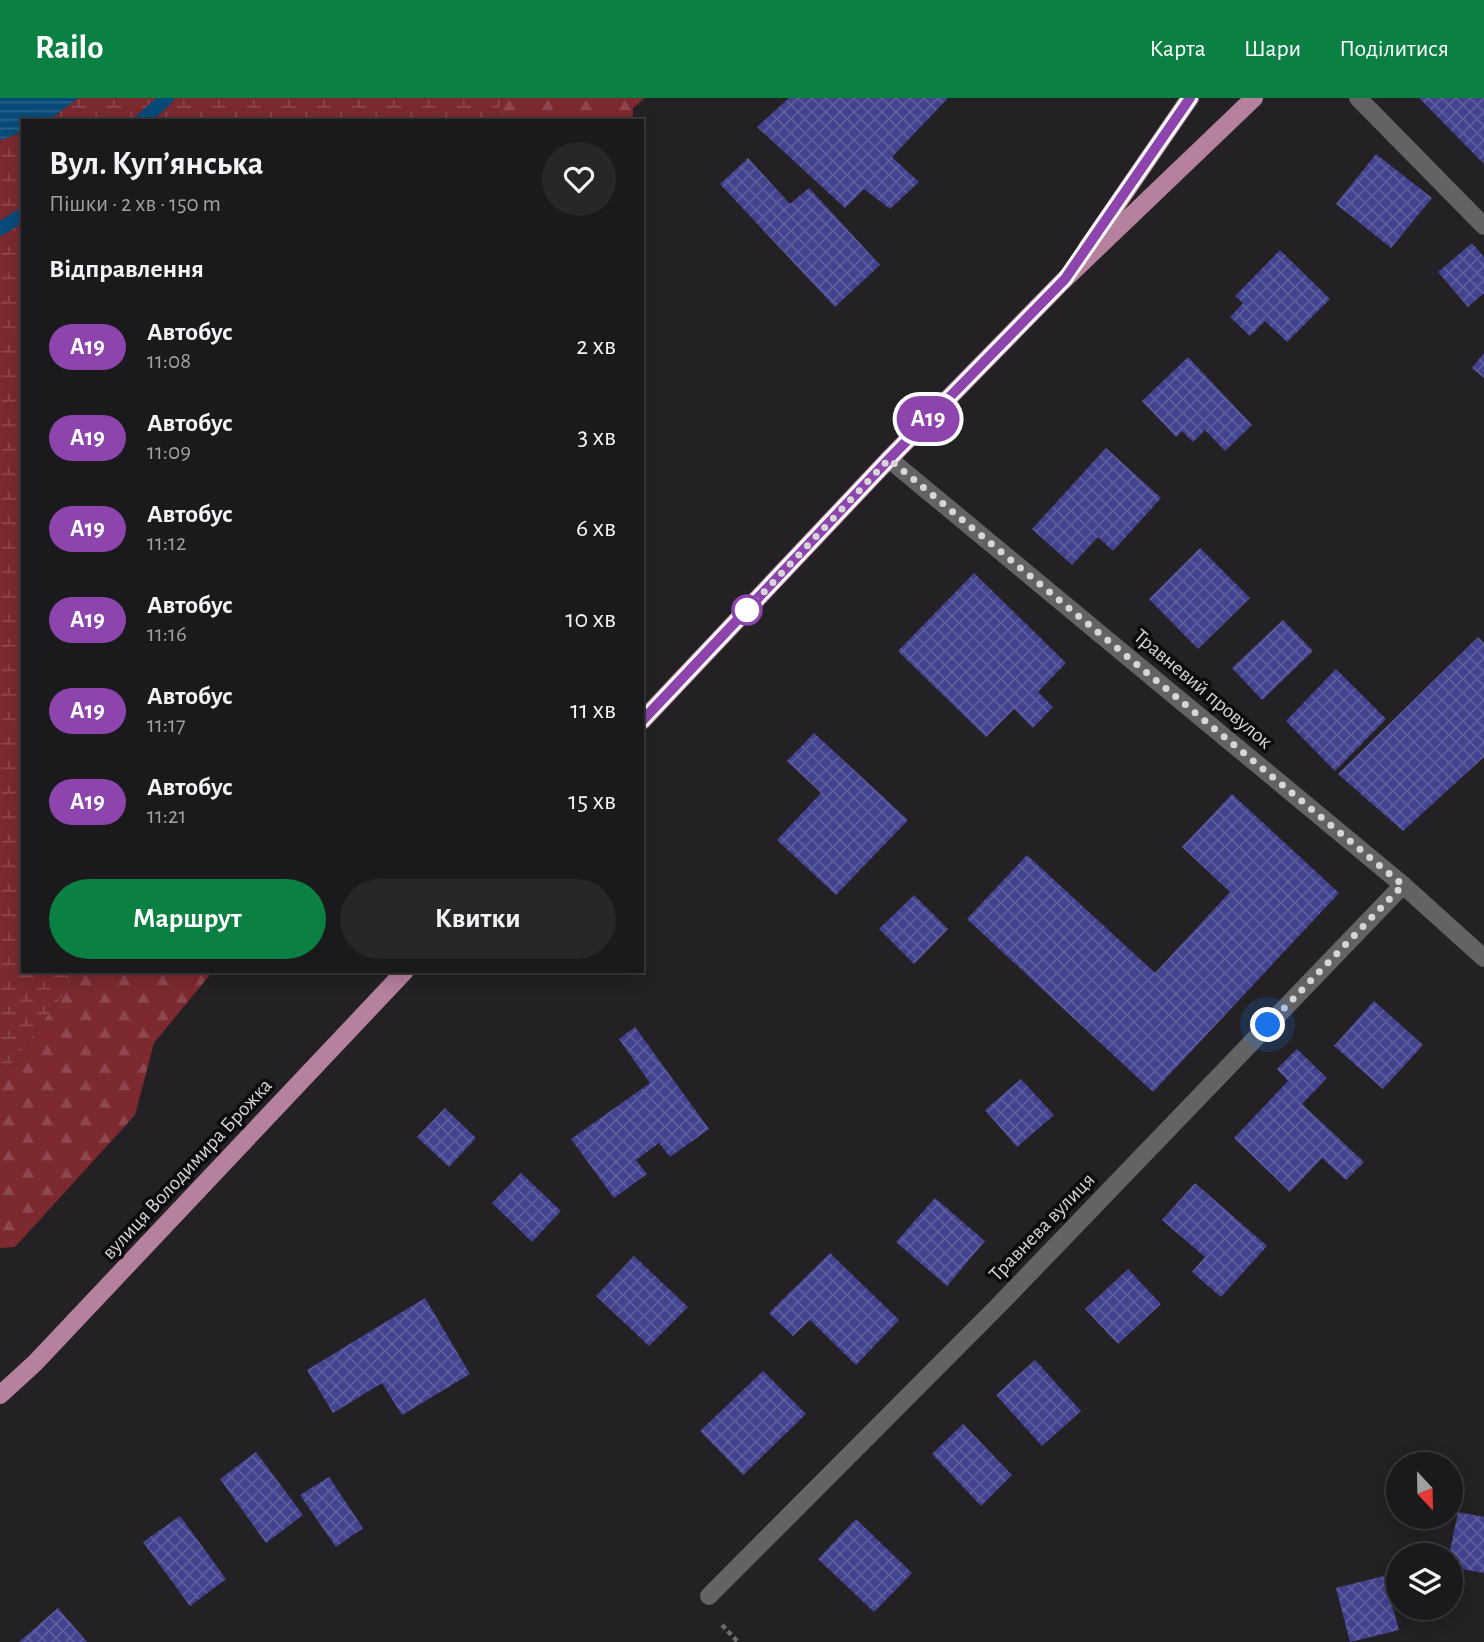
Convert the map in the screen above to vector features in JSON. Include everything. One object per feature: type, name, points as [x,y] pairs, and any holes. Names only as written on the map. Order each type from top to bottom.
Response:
[{"type":"main road","points":[[1065,279],[1190,98]]},
{"type":"main road","points":[[644,719],[889,459],[1065,279],[1254,98]]},
{"type":"main road","name":"вулиця Володимира Брожка","points":[[0,1395],[35,1363],[403,973]]},
{"type":"street","points":[[1358,98],[1484,226]]},
{"type":"street","name":"Травневий провулок","points":[[889,459],[1403,885],[1484,958]]},
{"type":"street","name":"Травнева вулиця","points":[[709,1596],[999,1305],[1403,885]]},
{"type":"green space","points":[[78,98],[503,98],[495,119],[51,119]]},
{"type":"green space","points":[[503,98],[645,98],[633,108],[633,119],[495,119]]},
{"type":"green space","points":[[21,133],[21,973],[80,973],[0,1079],[0,140]]},
{"type":"green space","points":[[80,973],[211,973],[154,1043],[135,1115],[15,1247],[0,1248],[0,1079]]},
{"type":"water","points":[[0,98],[78,98],[51,119],[21,119],[21,133],[0,140]]},
{"type":"building","points":[[789,98],[948,98],[892,157],[919,182],[890,209],[864,189],[845,208],[757,127]]},
{"type":"building","points":[[1419,98],[1484,98],[1484,164]]},
{"type":"building","points":[[1376,154],[1432,198],[1391,248],[1336,204]]},
{"type":"building","points":[[748,158],[790,204],[809,188],[880,265],[835,307],[720,184]]},
{"type":"building","points":[[1472,243],[1484,257],[1484,293],[1468,307],[1438,272]]},
{"type":"building","points":[[1280,250],[1330,299],[1287,342],[1265,321],[1250,336],[1230,317],[1243,303],[1235,296]]},
{"type":"building","points":[[1484,353],[1484,378],[1472,368]]},
{"type":"building","points":[[1188,357],[1252,425],[1225,451],[1205,430],[1193,442],[1182,431],[1176,437],[1142,401]]},
{"type":"building","points":[[1106,448],[1161,498],[1113,551],[1098,537],[1072,565],[1032,529]]},
{"type":"building","points":[[1200,548],[1250,598],[1198,649],[1149,599]]},
{"type":"building","points":[[974,573],[1066,663],[1038,692],[1053,707],[1033,728],[1014,709],[986,737],[898,651]]},
{"type":"building","points":[[1283,620],[1313,651],[1262,700],[1232,668]]},
{"type":"building","points":[[1478,637],[1484,643],[1484,757],[1403,831],[1338,774]]},
{"type":"building","points":[[1336,669],[1386,719],[1335,771],[1286,721]]},
{"type":"building","points":[[814,733],[908,820],[836,895],[777,840],[821,793],[787,761]]},
{"type":"building","points":[[1232,794],[1339,893],[1153,1092],[967,919],[1027,855],[1155,973],[1230,892],[1182,847]]},
{"type":"building","points":[[914,895],[948,929],[914,964],[879,929]]},
{"type":"building","points":[[1374,1001],[1423,1045],[1383,1089],[1334,1046]]},
{"type":"building","points":[[635,1027],[709,1129],[670,1157],[659,1143],[636,1160],[647,1174],[614,1198],[571,1139],[650,1083],[619,1039]]},
{"type":"building","points":[[1297,1049],[1327,1078],[1302,1104],[1364,1162],[1346,1180],[1322,1158],[1290,1192],[1234,1138],[1288,1081],[1277,1069]]},
{"type":"building","points":[[1021,1079],[1054,1115],[1017,1147],[985,1110]]},
{"type":"building","points":[[445,1108],[476,1138],[449,1167],[417,1137]]},
{"type":"building","points":[[521,1173],[561,1211],[532,1242],[492,1203]]},
{"type":"building","points":[[1195,1183],[1267,1246],[1221,1297],[1192,1272],[1205,1257],[1162,1220]]},
{"type":"building","points":[[935,1198],[985,1241],[947,1286],[896,1242]]},
{"type":"building","points":[[830,1253],[899,1320],[856,1365],[810,1320],[793,1336],[769,1313]]},
{"type":"building","points":[[634,1256],[688,1307],[649,1346],[596,1296]]},
{"type":"building","points":[[1128,1269],[1161,1304],[1118,1344],[1085,1309]]},
{"type":"building","points":[[425,1298],[470,1374],[402,1415],[382,1383],[333,1413],[307,1370]]},
{"type":"building","points":[[1035,1360],[1081,1411],[1042,1446],[996,1395]]},
{"type":"building","points":[[763,1371],[806,1414],[743,1475],[700,1431]]},
{"type":"building","points":[[963,1424],[1012,1475],[981,1506],[932,1454]]},
{"type":"building","points":[[256,1452],[303,1515],[266,1543],[220,1479]]},
{"type":"building","points":[[329,1477],[363,1528],[336,1547],[300,1495]]},
{"type":"building","points":[[1463,1513],[1484,1517],[1484,1573],[1463,1569],[1463,1543],[1452,1543],[1454,1530],[1463,1530]]},
{"type":"building","points":[[180,1516],[226,1579],[190,1606],[143,1542]]},
{"type":"building","points":[[856,1519],[912,1573],[874,1612],[818,1559]]},
{"type":"building","points":[[1384,1576],[1386,1620],[1396,1620],[1399,1630],[1350,1642],[1336,1588]]},
{"type":"building","points":[[58,1608],[87,1642],[19,1642]]},
{"type":"waterway","points":[[143,119],[167,98]]},
{"type":"waterway","points":[[0,229],[21,215]]},
{"type":"bus line","name":"А19","points":[[644,719],[889,459],[1065,279],[1190,98]]},
{"type":"route","points":[[747,610],[889,459],[1403,885],[1268,1025]]}]
